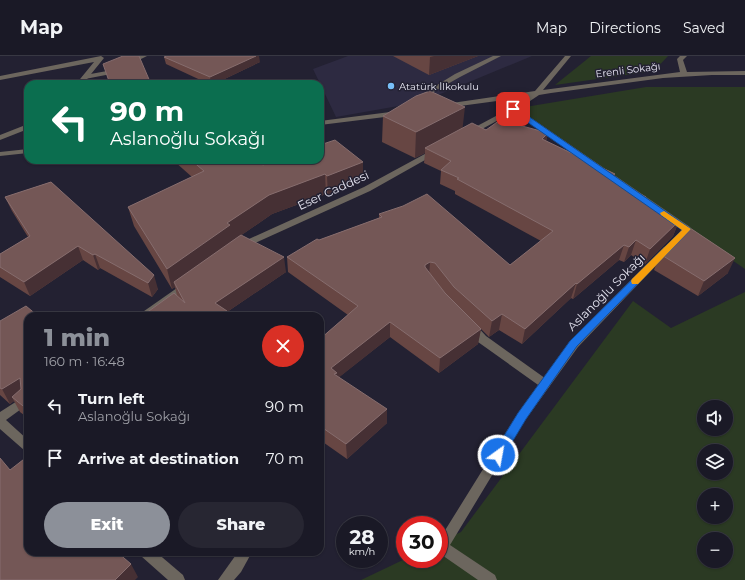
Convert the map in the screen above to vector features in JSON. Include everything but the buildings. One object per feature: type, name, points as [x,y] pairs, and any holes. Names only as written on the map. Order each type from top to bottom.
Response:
[{"type":"street","points":[[85,77],[109,73],[144,56]]},
{"type":"street","points":[[412,105],[417,99],[444,82],[480,63],[498,56]]},
{"type":"street","points":[[457,139],[513,109],[538,92],[568,56]]},
{"type":"street","points":[[684,56],[680,59],[684,74]]},
{"type":"street","points":[[82,80],[101,57]]},
{"type":"street","points":[[0,78],[101,57]]},
{"type":"street","name":"Erenli Sokağı","points":[[434,108],[658,76],[745,73]]},
{"type":"street","name":"Aslanoğlu Sokağı","points":[[490,580],[442,547],[522,416],[574,344],[687,229],[513,109]]},
{"type":"street","points":[[324,122],[404,112]]},
{"type":"street","points":[[0,138],[24,128]]},
{"type":"street","name":"Eser Caddesi","points":[[231,252],[367,189],[443,147]]},
{"type":"street","points":[[0,154],[24,151]]},
{"type":"street","points":[[148,312],[193,280]]},
{"type":"street","points":[[465,322],[482,338],[545,384]]},
{"type":"street","points":[[0,418],[24,401]]},
{"type":"street","points":[[0,422],[24,443]]},
{"type":"street","points":[[151,556],[178,580]]},
{"type":"street","points":[[225,580],[243,556]]},
{"type":"shaded area","name":"Atatürk İlkokulu","points":[[348,56],[532,56],[421,102],[336,117],[324,92],[324,80],[318,80],[313,69]]},
{"type":"green space","points":[[591,56],[668,56],[654,71],[555,85]]},
{"type":"green space","points":[[646,87],[745,87],[745,269],[513,109]]},
{"type":"green space","points":[[745,292],[745,580],[361,580],[396,563],[396,568],[448,568],[448,538],[461,532],[633,301],[671,328]]},
{"type":"slow traffic","points":[[635,281],[687,229],[664,213]]},
{"type":"place","name":"Atatürk İlkokulu","points":[[391,86]]},
{"type":"route","points":[[498,455],[522,416],[574,344],[687,229],[513,109]]}]
